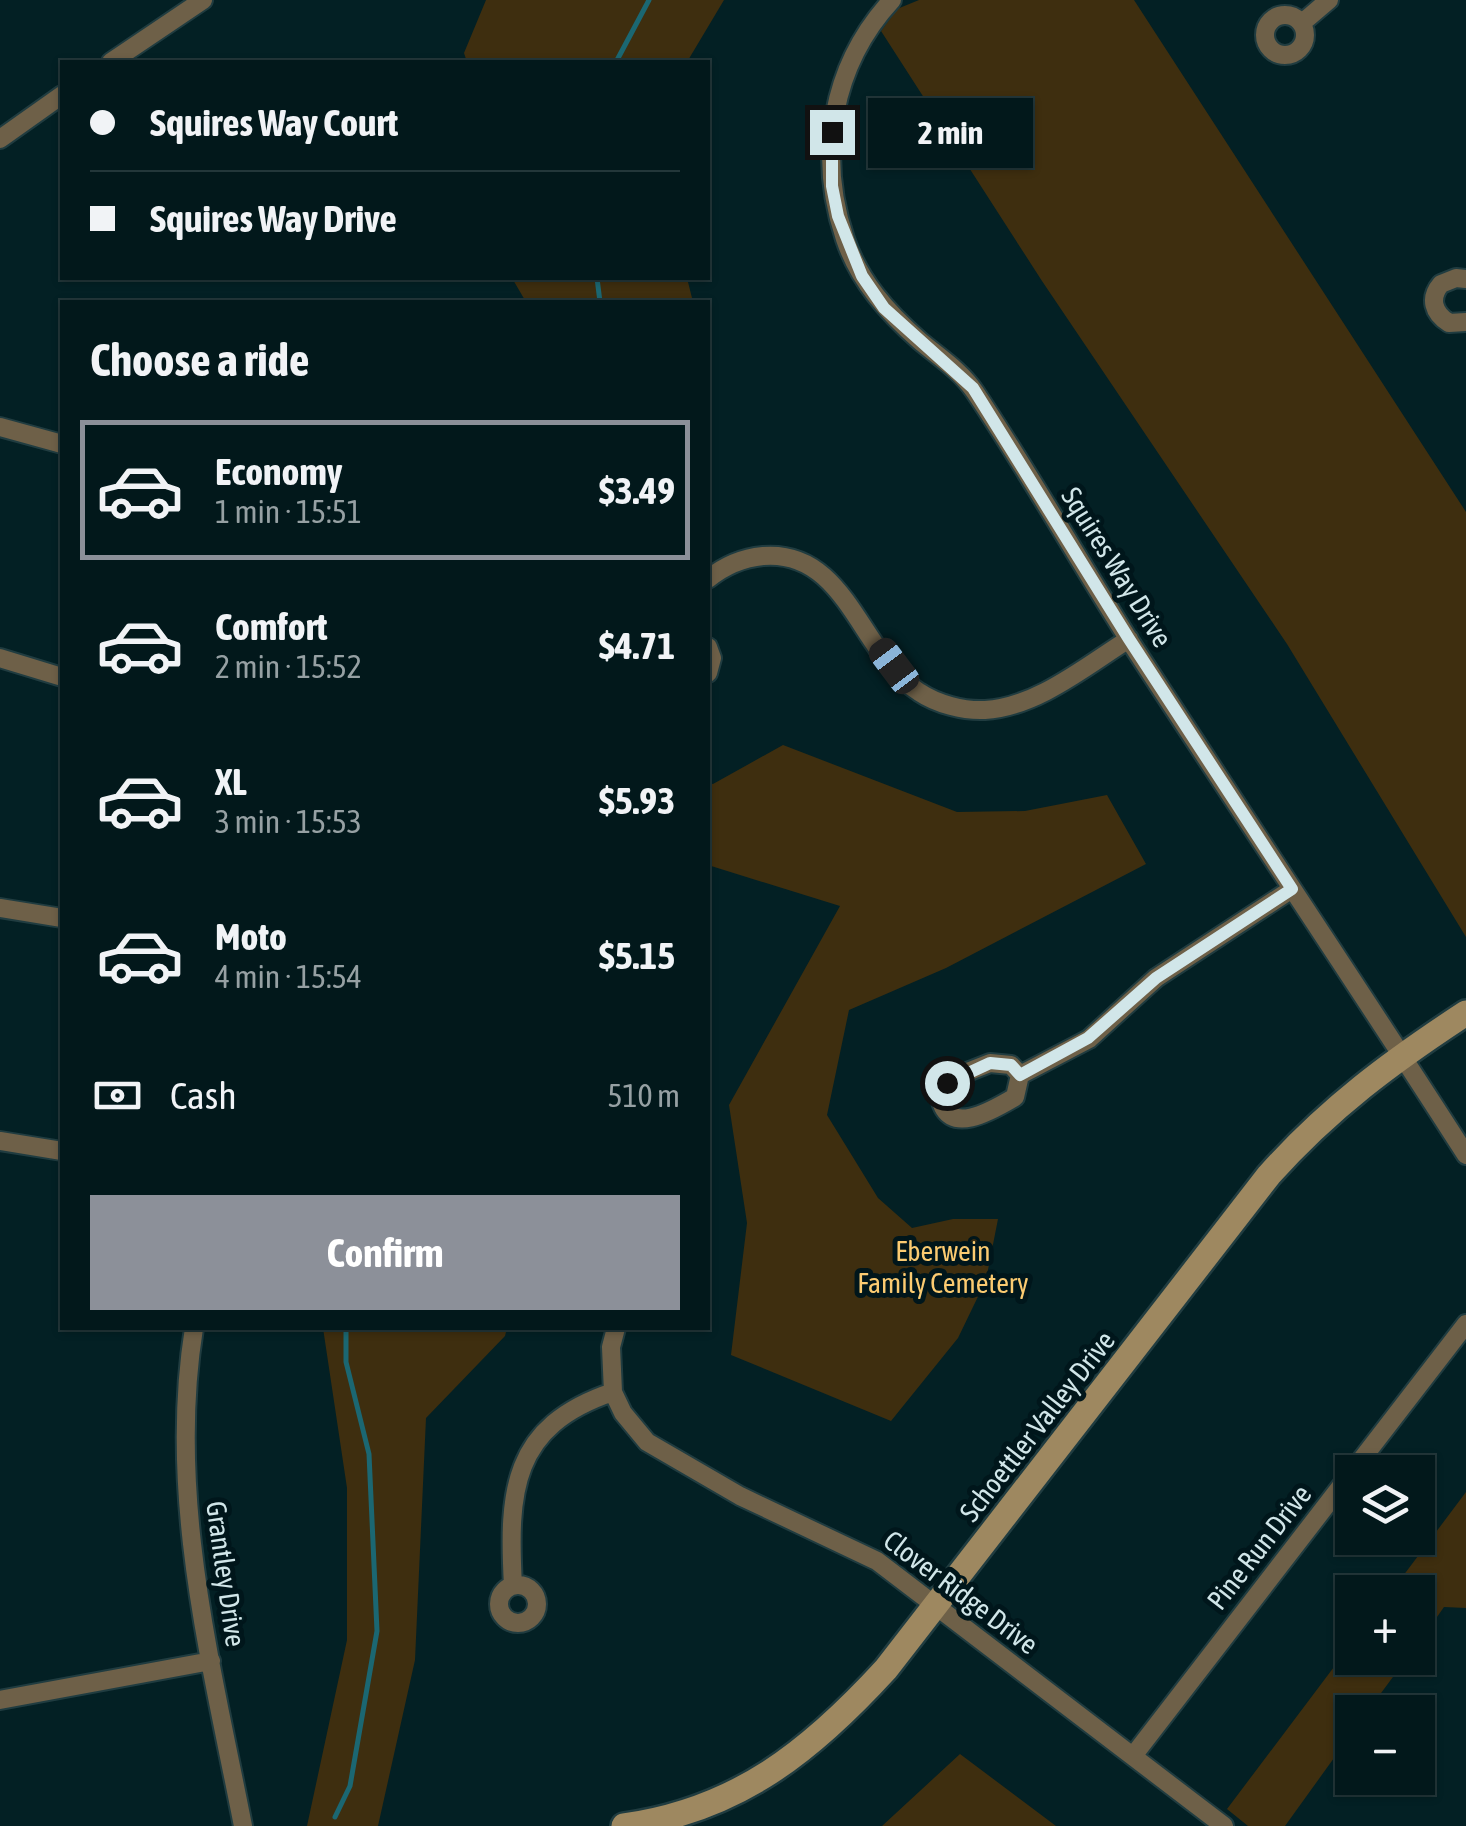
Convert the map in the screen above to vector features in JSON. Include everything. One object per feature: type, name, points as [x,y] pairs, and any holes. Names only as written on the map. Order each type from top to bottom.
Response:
[{"type":"street","points":[[114,60],[204,0]]},
{"type":"street","name":"Squires Way Drive","points":[[892,0],[856,48],[842,77],[835,110],[832,186],[847,245],[884,308],[973,388],[1129,639],[1466,1155]]},
{"type":"street","points":[[1302,23],[1329,0]]},
{"type":"street","points":[[0,139],[60,96]]},
{"type":"street","points":[[1466,280],[1448,279],[1434,296],[1442,319],[1455,324],[1466,322]]},
{"type":"street","points":[[0,427],[60,443]]},
{"type":"street","points":[[710,579],[735,562],[757,556],[794,558],[829,579],[904,679],[935,700],[970,710],[990,710],[1037,695],[1129,639]]},
{"type":"street","points":[[0,658],[60,676]]},
{"type":"street","points":[[1020,1075],[1088,1038],[1156,978],[1292,889]]},
{"type":"street","points":[[0,908],[60,918]]},
{"type":"street","name":"Schoettler Valley Drive","points":[[624,1826],[720,1802],[778,1768],[834,1726],[886,1670],[1269,1175],[1352,1091],[1466,1013]]},
{"type":"street","points":[[0,1141],[60,1151]]},
{"type":"street","name":"Pine Run Drive","points":[[1133,1756],[1466,1324]]},
{"type":"street","name":"Grantley Drive","points":[[194,1330],[184,1401],[184,1478],[211,1661],[243,1826]]},
{"type":"street","points":[[512,1586],[510,1520],[512,1493],[520,1470],[556,1420],[582,1402],[613,1392],[611,1346],[615,1330]]},
{"type":"street","name":"Clover Ridge Drive","points":[[613,1392],[623,1413],[647,1442],[740,1496],[849,1545],[936,1606],[1224,1826]]},
{"type":"street","points":[[0,1700],[211,1661]]},
{"type":"green space","points":[[486,0],[724,0],[688,60],[466,60],[464,53]]},
{"type":"green space","points":[[919,0],[1134,0],[1466,512],[1466,937],[1287,644],[1042,281],[881,31],[897,9]]},
{"type":"green space","points":[[513,280],[688,280],[692,300],[525,300]]},
{"type":"green space","name":"Eberwein Family Cemetery","points":[[783,745],[957,812],[1025,811],[1107,795],[1146,864],[946,968],[849,1010],[827,1115],[878,1198],[912,1228],[953,1219],[998,1219],[986,1280],[958,1338],[891,1421],[731,1355],[747,1223],[729,1105],[840,906],[710,866],[710,783]]},
{"type":"green space","points":[[323,1330],[506,1330],[426,1418],[415,1660],[378,1826],[307,1826],[347,1640],[347,1488]]},
{"type":"green space","points":[[1466,1492],[1466,1608],[1444,1607],[1435,1620],[1435,1575],[1404,1575],[1419,1555],[1435,1555],[1435,1533]]},
{"type":"green space","points":[[1335,1666],[1335,1675],[1394,1675],[1380,1695],[1335,1695],[1335,1757],[1285,1826],[1248,1826],[1227,1809]]},
{"type":"green space","points":[[960,1754],[1056,1826],[882,1826]]},
{"type":"waterway","points":[[617,60],[649,0]]},
{"type":"waterway","points":[[597,280],[600,300]]},
{"type":"waterway","points":[[335,1817],[350,1786],[377,1631],[369,1454],[346,1362],[346,1330]]},
{"type":"route","points":[[832,132],[832,186],[838,216],[862,276],[884,308],[973,388],[1129,639],[1292,889],[1156,978],[1088,1038],[1050,1060],[1020,1075],[1011,1065],[990,1063],[947,1083]]}]
